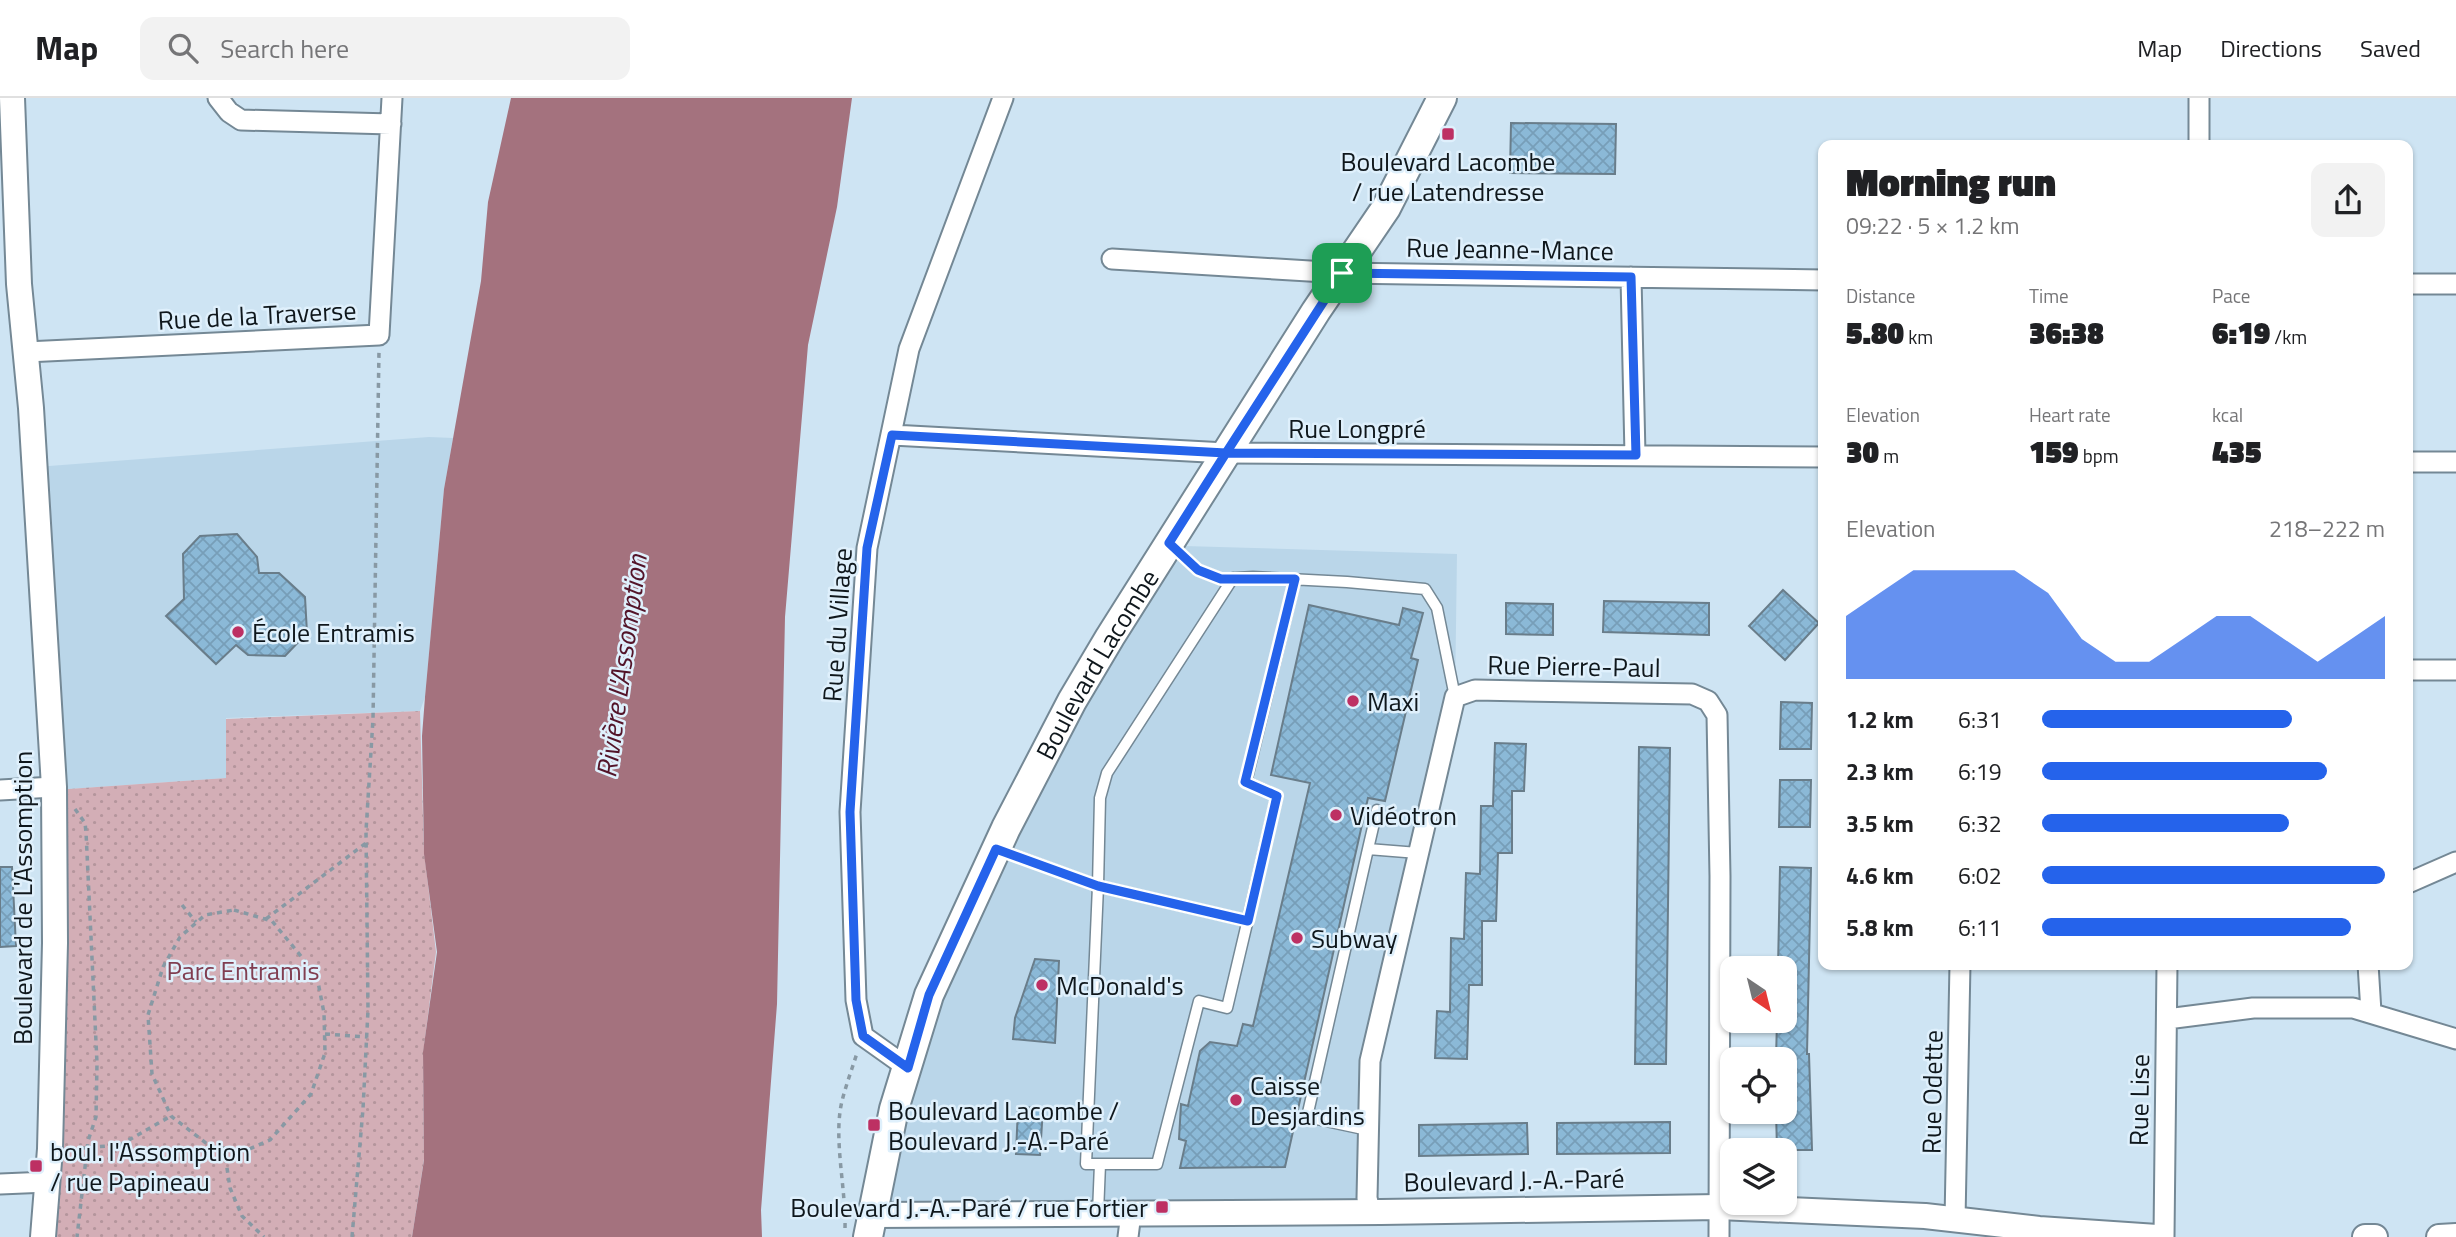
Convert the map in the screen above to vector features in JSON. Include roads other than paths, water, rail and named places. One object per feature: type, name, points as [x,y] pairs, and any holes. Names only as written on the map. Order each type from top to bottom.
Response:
[{"type":"main road","name":"Boulevard Lacombe","points":[[869,1226],[894,1109],[929,995],[996,849],[1072,701],[1226,453],[1386,208],[1442,98]]},
{"type":"street","name":"Boulevard de L'Assomption","points":[[12,98],[19,284],[45,617],[54,787],[55,943],[50,1149],[43,1237]]},
{"type":"street","points":[[218,98],[229,113],[242,120],[391,124]]},
{"type":"street","name":"Rue de la Traverse","points":[[26,352],[379,335],[392,98]]},
{"type":"street","name":"Rue du Village","points":[[908,1068],[863,1036],[856,1000],[850,812],[867,548],[909,349],[1003,98]]},
{"type":"street","points":[[2199,98],[2199,140]]},
{"type":"street","name":"Rue Jeanne-Mance","points":[[1112,259],[1342,273],[1818,280]]},
{"type":"street","points":[[1631,277],[1636,455]]},
{"type":"street","points":[[2413,284],[2456,284]]},
{"type":"street","name":"Rue Longpré","points":[[892,435],[1226,453],[1818,457]]},
{"type":"street","points":[[2413,462],[2456,462]]},
{"type":"street","points":[[2413,670],[2456,670]]},
{"type":"street","name":"Rue Pierre-Paul","points":[[1370,1210],[1367,1198],[1370,1061],[1455,697],[1475,690],[1692,694],[1707,701],[1717,715],[1720,876],[1719,1237]]},
{"type":"street","points":[[0,790],[54,787]]},
{"type":"street","points":[[2413,881],[2456,862]]},
{"type":"street","name":"Rue Odette","points":[[1955,1220],[1960,970]]},
{"type":"street","name":"Rue Lise","points":[[2164,1237],[2167,970]]},
{"type":"street","points":[[2368,970],[2371,1012]]},
{"type":"street","points":[[2167,1019],[2253,1009],[2353,1008],[2456,1039]]},
{"type":"street","points":[[0,1184],[48,1182]]},
{"type":"street","name":"Boulevard J.-A.-Paré","points":[[869,1226],[1098,1213],[1130,1225],[1370,1210],[1719,1207],[1924,1216],[2157,1237]]},
{"type":"street","points":[[2439,1237],[2456,1236]]},
{"type":"street","points":[[2365,1237],[2375,1237]]},
{"type":"lane","points":[[1169,543],[1198,570],[1221,579],[1295,579],[1425,589],[1437,608],[1455,697]]},
{"type":"lane","points":[[1233,578],[1107,773],[1100,798],[1086,1164],[1157,1164],[1199,1001],[1227,1008],[1277,796],[1245,782],[1295,579]]},
{"type":"lane","points":[[1368,1130],[1307,1117],[1377,810]]},
{"type":"lane","points":[[996,849],[1098,886],[1248,921]]},
{"type":"lane","points":[[1368,849],[1418,853]]},
{"type":"lane","points":[[1098,1213],[1100,1164]]},
{"type":"water","name":"Rivière L'Assomption","points":[[511,98],[852,98],[837,207],[808,345],[785,617],[777,1004],[761,1210],[762,1237],[412,1237],[424,1160],[423,1052],[437,952],[424,854],[422,736],[425,697],[444,489],[481,281],[488,202]]},
{"type":"place","name":"Boulevard Lacombe / rue Latendresse","points":[[1448,134]]},
{"type":"place","name":"École Entramis","points":[[238,632]]},
{"type":"place","name":"Maxi","points":[[1353,701]]},
{"type":"place","name":"Vidéotron","points":[[1336,815]]},
{"type":"place","name":"Subway","points":[[1297,938]]},
{"type":"place","name":"McDonald's","points":[[1042,985]]},
{"type":"place","name":"Caisse Desjardins","points":[[1236,1100]]},
{"type":"place","name":"Boulevard Lacombe / Boulevard J.-A.-Paré","points":[[874,1125]]},
{"type":"place","name":"boul. l'Assomption / rue Papineau","points":[[36,1166]]},
{"type":"place","name":"Boulevard J.-A.-Paré / rue Fortier","points":[[1162,1207]]},
{"type":"park label","name":"Parc Entramis","points":[[243,970]]}]
